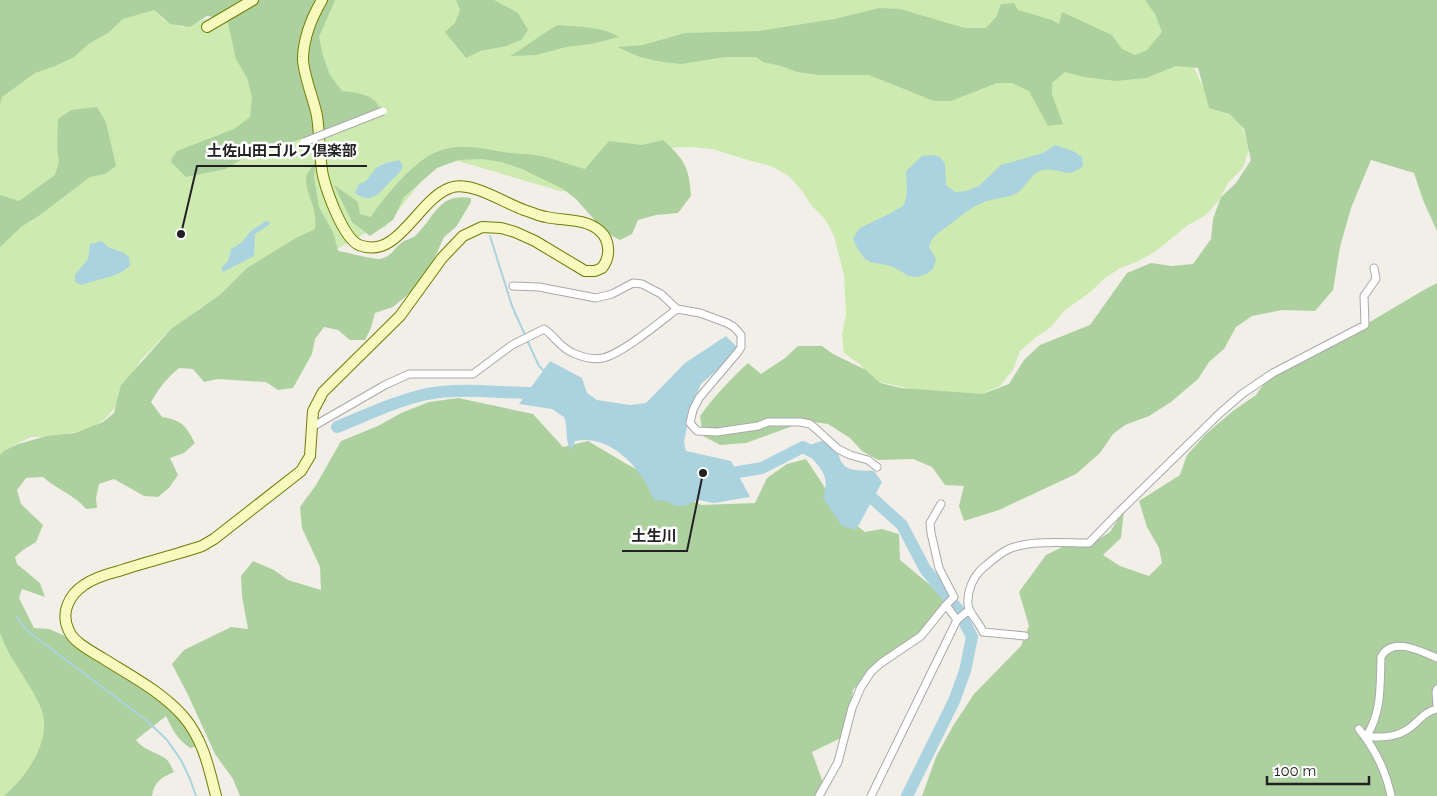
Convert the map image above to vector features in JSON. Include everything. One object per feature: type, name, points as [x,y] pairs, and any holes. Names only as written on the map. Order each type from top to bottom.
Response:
[{"type":"street","points":[[207,27],[253,0]]},
{"type":"street","points":[[216,796],[207,762],[194,730],[170,704],[77,640],[69,632],[65,608],[73,594],[91,582],[137,565],[190,550],[214,539],[301,471],[310,456],[313,411],[323,392],[400,316],[442,258],[463,236],[482,227],[501,228],[535,241],[585,271],[590,272],[604,265],[608,257],[608,241],[606,236],[592,225],[580,221],[545,217],[472,188],[457,186],[440,193],[398,235],[386,244],[374,248],[358,244],[349,238],[341,224],[324,176],[317,115],[302,58],[306,36],[322,0]]},
{"type":"street","points":[[304,142],[384,111]]},
{"type":"street","points":[[1026,636],[983,632],[968,604],[971,585],[979,571],[1005,551],[1014,548],[1036,544],[1089,543],[1212,421],[1242,394],[1273,373],[1365,325],[1364,296],[1376,279],[1374,268]]},
{"type":"street","points":[[513,286],[538,287],[596,298],[612,294],[633,283],[642,284],[661,294],[677,309],[700,313],[727,323],[734,327],[741,335],[741,347],[705,390],[693,410],[690,423],[697,432],[717,432],[758,426],[768,422],[800,422],[810,424],[838,450],[868,460],[876,467]]},
{"type":"street","points":[[312,427],[385,385],[409,374],[472,374],[512,345],[544,329],[553,334],[563,348],[572,353],[590,358],[603,358],[618,352],[677,309]]},
{"type":"street","points":[[819,796],[838,762],[852,708],[861,687],[871,672],[921,636],[946,604],[954,597],[939,568],[931,533],[930,523],[941,504]]},
{"type":"street","points":[[946,604],[958,619]]},
{"type":"street","points":[[871,796],[958,619],[970,610]]},
{"type":"street","points":[[1366,737],[1376,718],[1379,705],[1381,657],[1384,650],[1391,647],[1407,647],[1437,658]]},
{"type":"street","points":[[1437,689],[1437,704]]},
{"type":"street","points":[[1366,737],[1393,736],[1408,730],[1429,711],[1437,710]]},
{"type":"street","points":[[1359,729],[1366,737],[1387,777],[1391,796]]},
{"type":"green space","points":[[0,0],[335,0],[319,37],[330,75],[342,91],[368,96],[379,107],[370,114],[350,119],[332,129],[244,158],[226,169],[186,177],[171,162],[177,151],[234,129],[250,117],[252,97],[247,78],[236,59],[227,19],[207,16],[190,27],[170,24],[154,10],[123,19],[108,33],[90,43],[74,57],[35,73],[2,97],[0,104]]},
{"type":"green space","points":[[250,0],[1146,0],[1188,55],[1203,87],[1234,112],[1243,130],[1249,149],[1243,168],[1228,183],[1219,200],[1206,215],[1188,225],[1156,251],[1139,261],[1120,268],[1064,311],[1051,327],[1020,351],[1013,370],[1000,386],[981,395],[922,391],[873,381],[861,365],[844,353],[842,334],[846,315],[844,275],[834,236],[825,219],[811,205],[789,176],[771,166],[712,149],[692,147],[652,148],[581,191],[560,191],[458,161],[439,166],[423,179],[385,227],[366,233],[326,255],[216,298],[200,308],[167,333],[140,361],[118,404],[104,420],[86,430],[51,437],[31,437],[14,445],[0,466],[0,90],[143,6],[155,11],[164,20],[182,27],[222,14]]},
{"type":"green space","points":[[456,0],[494,0],[518,13],[528,30],[521,40],[506,46],[480,51],[466,58],[445,32],[455,23],[460,10]]},
{"type":"green space","points":[[1145,0],[1437,0],[1437,231],[1423,200],[1414,173],[1371,160],[1351,208],[1340,247],[1333,290],[1315,311],[1282,310],[1252,316],[1236,327],[1224,349],[1209,362],[1198,379],[1171,402],[1149,416],[1125,425],[1113,434],[1100,453],[1076,474],[999,510],[964,521],[959,506],[964,486],[945,485],[932,467],[913,459],[878,460],[862,451],[850,438],[828,424],[806,421],[746,443],[720,445],[703,436],[700,416],[722,388],[748,363],[761,374],[785,358],[798,346],[822,346],[833,354],[866,370],[880,383],[901,388],[983,394],[1009,384],[1024,360],[1040,345],[1090,325],[1127,273],[1151,263],[1172,266],[1193,264],[1211,239],[1213,219],[1221,197],[1236,183],[1251,160],[1244,129],[1230,114],[1209,108],[1198,68],[1176,66],[1146,78],[1116,81],[1084,77],[1065,72],[1052,83],[1052,94],[1063,124],[1048,126],[1029,91],[1012,83],[997,83],[951,101],[934,101],[869,75],[819,75],[797,72],[763,62],[756,57],[725,57],[681,64],[662,62],[640,57],[617,47],[643,45],[685,33],[759,31],[834,19],[880,8],[900,9],[965,28],[986,28],[996,17],[1001,4],[1014,3],[1018,10],[1052,20],[1059,24],[1062,12],[1112,35],[1122,49],[1135,55],[1147,50],[1162,32],[1155,14]]},
{"type":"green space","points":[[558,25],[598,29],[619,37],[536,55],[510,56]]},
{"type":"green space","points":[[97,107],[106,122],[116,166],[105,174],[90,177],[21,227],[0,247],[0,195],[19,201],[55,175],[59,162],[57,148],[58,119],[71,110]]},
{"type":"green space","points":[[663,140],[681,159],[687,171],[691,196],[678,213],[656,215],[638,220],[632,234],[620,240],[605,232],[576,199],[563,189],[522,169],[501,162],[482,159],[458,160],[437,168],[404,197],[393,220],[370,236],[352,222],[334,185],[358,202],[360,214],[371,217],[401,179],[420,161],[439,151],[455,147],[471,147],[536,155],[585,169],[609,141],[642,145]]},
{"type":"green space","points":[[316,161],[314,177],[319,207],[333,232],[338,251],[377,259],[384,258],[390,255],[401,243],[415,236],[445,202],[460,197],[471,198],[471,202],[456,227],[444,237],[426,277],[393,307],[375,313],[365,340],[350,340],[338,330],[324,327],[315,339],[312,354],[293,388],[278,390],[266,382],[218,379],[204,382],[193,369],[179,368],[164,383],[151,402],[162,417],[183,425],[195,443],[184,453],[170,458],[178,475],[169,488],[158,497],[144,496],[114,479],[99,484],[96,498],[97,508],[86,509],[82,504],[43,477],[26,478],[17,490],[21,504],[43,525],[36,542],[15,557],[17,564],[40,583],[45,597],[22,589],[19,598],[34,628],[49,629],[63,635],[86,653],[177,708],[199,746],[190,748],[186,745],[176,734],[166,716],[136,740],[146,749],[165,758],[174,772],[159,781],[152,796],[4,796],[29,768],[36,756],[44,732],[44,720],[41,708],[32,690],[10,655],[0,633],[0,455],[18,444],[47,436],[75,433],[103,422],[114,413],[121,385],[171,329],[221,294],[247,268],[296,238],[315,229],[315,214],[307,189],[306,178]]},
{"type":"green space","points":[[1437,283],[1437,796],[922,796],[936,757],[974,694],[1021,646],[1029,626],[1019,592],[1046,555],[1068,544],[1091,544],[1110,532],[1124,510],[1121,538],[1103,555],[1120,566],[1149,576],[1162,563],[1159,548],[1147,527],[1139,501],[1180,475],[1187,455],[1206,434],[1233,411],[1256,395],[1273,370],[1346,336]]},
{"type":"green space","points":[[458,398],[533,414],[563,447],[588,441],[701,505],[755,503],[767,478],[787,464],[806,459],[843,515],[865,532],[882,529],[899,534],[900,560],[947,599],[933,624],[880,662],[853,690],[847,735],[812,752],[826,791],[820,796],[240,796],[233,779],[215,754],[172,664],[184,650],[231,627],[248,629],[242,596],[241,576],[253,561],[274,570],[288,580],[321,590],[320,567],[302,528],[300,507],[316,485],[341,441],[429,402]]},
{"type":"green space","points":[[0,632],[40,700],[49,742],[12,796],[0,796]]},
{"type":"water","points":[[1055,145],[1073,151],[1082,157],[1083,166],[1068,173],[1049,170],[1039,171],[1017,193],[979,204],[968,210],[939,232],[932,240],[929,247],[936,259],[933,269],[928,273],[918,277],[909,276],[891,266],[870,262],[864,258],[856,246],[853,238],[860,228],[904,205],[907,193],[906,171],[922,156],[933,155],[940,157],[945,164],[946,185],[955,192],[966,191],[979,186],[1001,165],[1043,153]]},
{"type":"water","points":[[399,160],[403,166],[400,171],[377,195],[365,198],[355,193],[359,184],[366,181],[376,168]]},
{"type":"water","points":[[266,221],[270,222],[269,225],[255,234],[254,256],[223,272],[221,268],[228,261],[231,249],[241,243],[251,231]]},
{"type":"water","points":[[102,241],[108,247],[129,257],[130,265],[121,272],[108,277],[82,285],[75,282],[75,275],[88,259],[90,244]]},
{"type":"water","points":[[726,336],[740,350],[701,384],[691,407],[684,442],[686,451],[731,461],[750,497],[714,503],[698,500],[684,506],[676,506],[666,501],[654,500],[634,466],[613,448],[588,440],[575,441],[573,448],[570,449],[564,417],[552,409],[519,404],[550,361],[582,378],[587,393],[597,400],[630,405],[646,403],[685,363]]},
{"type":"water","points":[[821,441],[830,443],[838,451],[842,463],[846,467],[855,470],[874,471],[882,482],[856,530],[842,526],[823,498],[826,482],[824,476],[804,447]]},
{"type":"waterway","points":[[490,236],[512,306],[525,335]]},
{"type":"waterway","points":[[527,340],[539,366],[545,372]]},
{"type":"waterway","points":[[337,427],[392,404],[427,394],[456,391],[543,393]]},
{"type":"waterway","points":[[721,475],[762,468],[803,447],[818,455]]},
{"type":"waterway","points":[[861,488],[902,525],[925,569],[959,611],[972,637],[965,671],[954,701],[907,796]]},
{"type":"waterway","points":[[17,617],[26,630],[146,720],[167,740],[181,760],[196,796]]},
{"type":"place","name":"土佐山田ゴルフ倶楽部","points":[[181,234]]},
{"type":"place","name":"土生川","points":[[703,473]]}]
